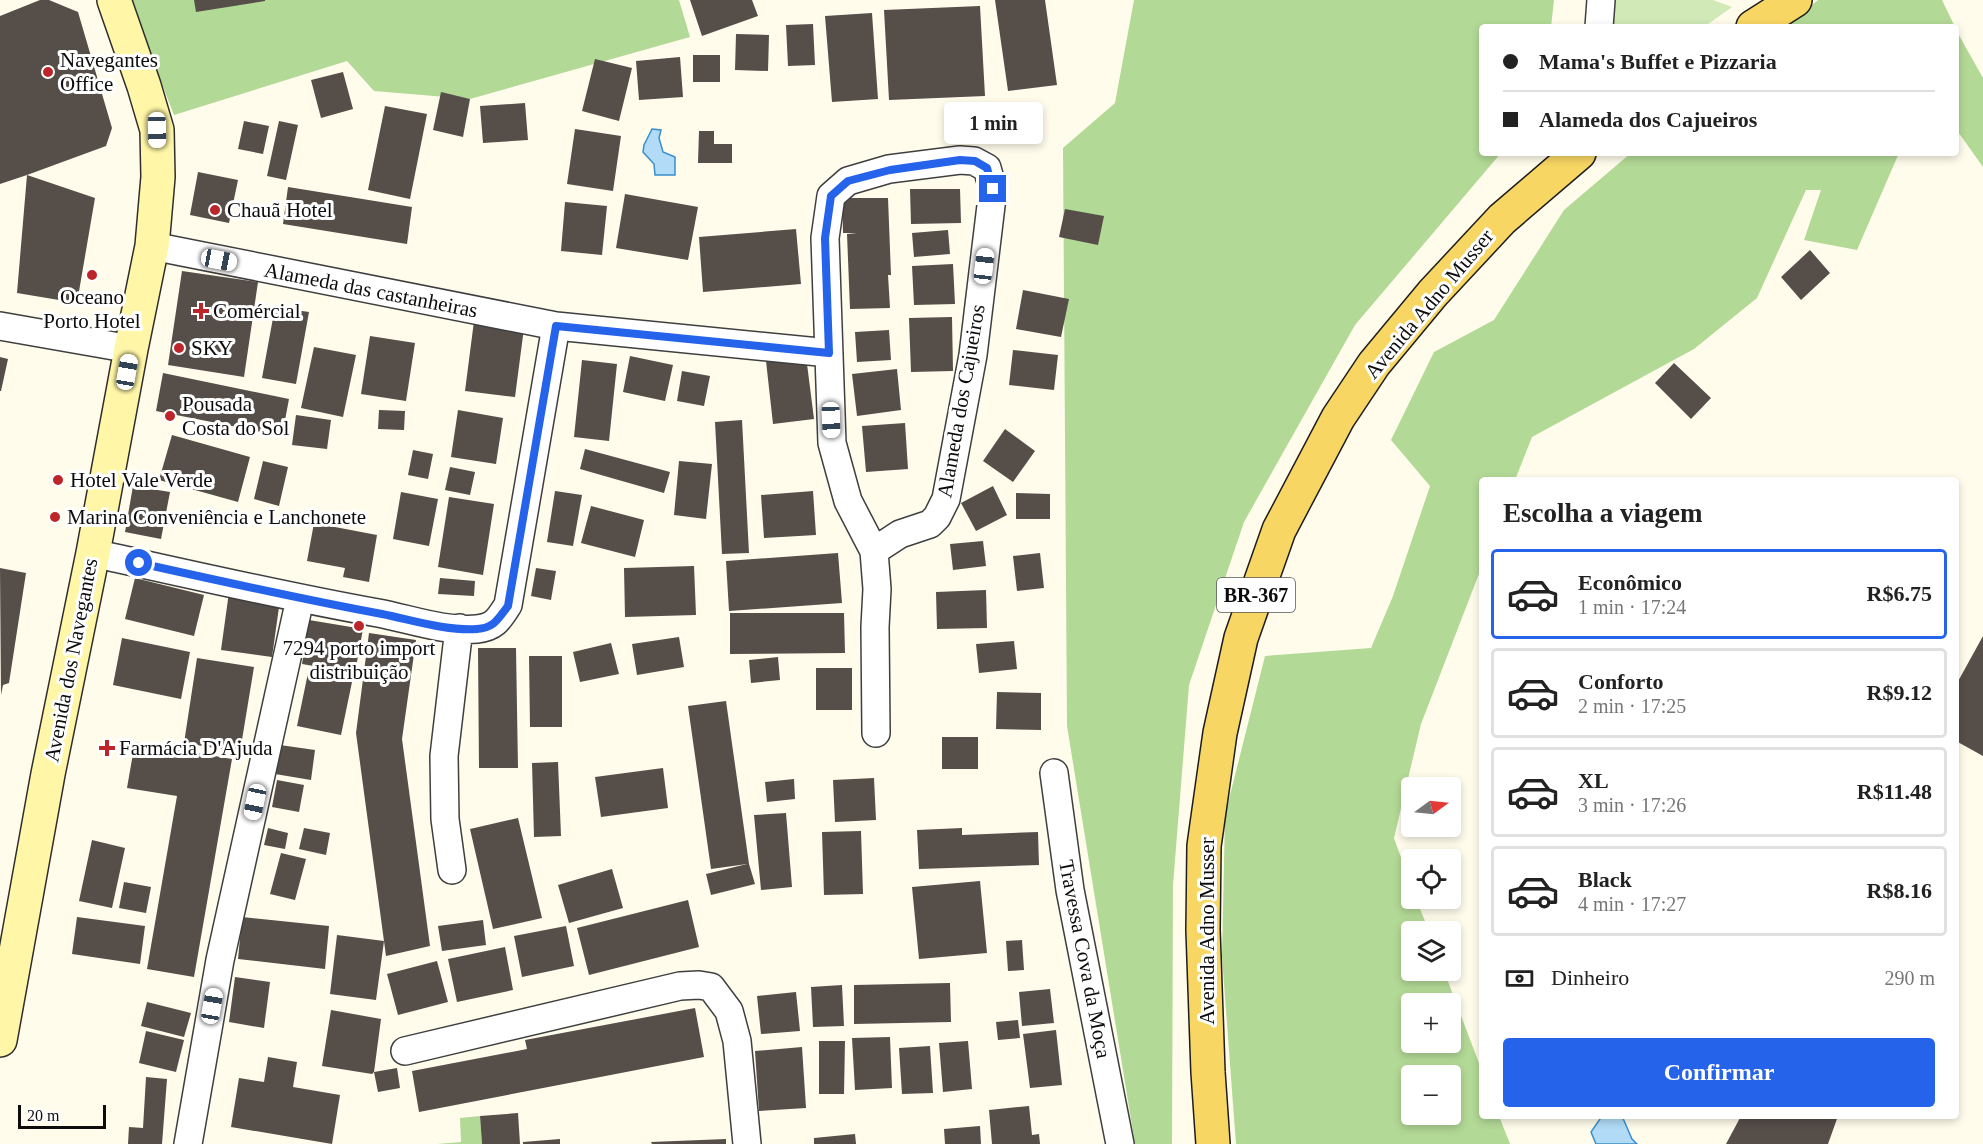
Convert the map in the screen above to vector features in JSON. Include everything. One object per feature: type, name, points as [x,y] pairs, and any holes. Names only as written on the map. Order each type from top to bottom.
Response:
[{"type":"main road","name":"Avenida dos Navegantes","points":[[0,1040],[48,774],[152,246],[158,177],[157,130],[114,0]]},
{"type":"main road","points":[[1758,24],[1795,0]]},
{"type":"main road","name":"Avenida Adno Musser","points":[[1213,1144],[1203,930],[1204,846],[1220,733],[1241,638],[1279,530],[1338,418],[1374,364],[1432,293],[1502,219],[1576,156]]},
{"type":"street","points":[[1599,24],[1601,0]]},
{"type":"street","name":"Alameda dos Cajueiros","points":[[874,551],[900,534],[930,524],[937,517],[946,499],[973,355],[993,189],[987,168],[975,161],[960,160],[890,170],[848,181],[831,196],[825,238],[832,443],[848,501],[874,551],[877,589],[876,733]]},
{"type":"street","name":"Alameda das castanheiras","points":[[152,246],[556,326],[829,353]]},
{"type":"street","points":[[0,326],[131,349]]},
{"type":"street","points":[[93,553],[300,599],[459,628],[479,629],[495,624],[508,606],[556,326]]},
{"type":"street","points":[[188,1144],[220,960],[300,599]]},
{"type":"street","points":[[452,870],[445,819],[444,756],[459,628]]},
{"type":"street","name":"Travessa Cova da Moça","points":[[1054,773],[1070,890],[1120,1144]]},
{"type":"street","points":[[405,1051],[680,986],[711,987],[729,1011],[738,1041],[747,1144]]},
{"type":"green space","points":[[129,0],[679,0],[690,37],[470,99],[374,91],[347,61],[174,115]]},
{"type":"green space","points":[[1134,0],[1554,0],[1551,24],[1479,24],[1479,156],[1498,156],[1355,325],[1244,522],[1189,685],[1173,885],[1172,1144],[1135,1144],[1067,726],[1063,148],[1115,103]]},
{"type":"green space","points":[[1613,0],[1713,0],[1732,7],[1708,24],[1612,24]]},
{"type":"green space","points":[[1818,0],[1942,0],[1954,24],[1789,24]]},
{"type":"green space","points":[[1959,35],[1983,78],[1983,167],[1959,133]]},
{"type":"green space","points":[[1627,156],[1898,156],[1857,250],[1804,240],[1821,190],[1806,190],[1757,298],[1694,349],[1532,437],[1516,477],[1479,477],[1479,574],[1421,724],[1408,777],[1401,777],[1401,808],[1394,838],[1401,857],[1401,909],[1420,909],[1425,921],[1401,921],[1401,981],[1448,981],[1452,993],[1401,993],[1401,1053],[1461,1053],[1461,1016],[1479,1063],[1479,1119],[1500,1119],[1510,1144],[1236,1144],[1222,957],[1225,815],[1265,656],[1371,648],[1393,596],[1430,486],[1391,440],[1434,352],[1494,320],[1564,210]]},
{"type":"green space","points":[[480,1116],[482,1144],[437,1144],[461,1142],[460,1118]]},
{"type":"water","points":[[652,129],[661,130],[659,138],[663,152],[675,157],[675,175],[655,175],[654,164],[643,152]]},
{"type":"water","points":[[1600,1119],[1623,1119],[1632,1139],[1637,1144],[1596,1144],[1591,1132]]},
{"type":"building","name":"Navegantes Office","points":[[40,0],[49,0],[78,12],[112,128],[106,146],[0,184],[0,16]]},
{"type":"building","points":[[194,0],[265,0],[265,1],[196,12]]},
{"type":"building","points":[[690,0],[752,0],[758,16],[702,36]]},
{"type":"building","points":[[995,0],[1045,0],[1057,85],[1008,91]]},
{"type":"building","points":[[980,6],[985,96],[889,100],[884,10]]},
{"type":"building","points":[[872,13],[878,99],[832,102],[825,16]]},
{"type":"building","points":[[813,24],[815,65],[788,66],[786,25]]},
{"type":"building","points":[[736,34],[769,35],[768,71],[735,70]]},
{"type":"building","points":[[693,55],[720,55],[720,82],[693,82]]},
{"type":"building","points":[[680,57],[683,97],[639,100],[636,61]]},
{"type":"building","points":[[595,59],[632,68],[619,121],[582,111]]},
{"type":"building","points":[[343,72],[353,109],[321,118],[311,80]]},
{"type":"building","points":[[441,92],[470,99],[463,137],[433,130]]},
{"type":"building","points":[[525,103],[528,140],[483,143],[480,106]]},
{"type":"building","points":[[385,106],[427,114],[410,199],[368,190]]},
{"type":"building","points":[[244,121],[269,126],[263,154],[238,149]]},
{"type":"building","points":[[279,121],[298,125],[286,180],[267,176]]},
{"type":"building","points":[[575,129],[621,136],[613,191],[567,184]]},
{"type":"building","points":[[699,131],[714,131],[714,144],[732,144],[732,163],[698,163]]},
{"type":"building","points":[[198,172],[238,180],[229,223],[190,215]]},
{"type":"building","points":[[27,175],[95,198],[77,303],[17,293]]},
{"type":"building","points":[[288,187],[412,207],[407,244],[283,224]]},
{"type":"building","points":[[910,189],[960,189],[961,223],[911,224]]},
{"type":"building","points":[[625,194],[698,207],[688,260],[616,248]]},
{"type":"building","points":[[842,198],[888,198],[890,308],[850,309],[847,234],[857,233],[843,233]]},
{"type":"building","points":[[565,202],[607,206],[602,255],[561,251]]},
{"type":"building","points":[[1065,209],[1104,216],[1098,245],[1059,237]]},
{"type":"building","points":[[796,229],[801,284],[703,292],[699,237]]},
{"type":"building","points":[[948,230],[950,254],[914,257],[912,233]]},
{"type":"building","points":[[1810,250],[1830,273],[1801,300],[1781,277]]},
{"type":"building","points":[[953,264],[955,304],[914,305],[912,266]]},
{"type":"building","points":[[182,271],[258,282],[244,377],[168,365]]},
{"type":"building","points":[[1023,290],[1069,299],[1061,337],[1016,329]]},
{"type":"building","points":[[275,307],[309,312],[296,384],[262,378]]},
{"type":"building","points":[[952,317],[953,371],[911,372],[909,318]]},
{"type":"building","points":[[474,321],[524,328],[515,397],[465,391]]},
{"type":"building","points":[[889,330],[891,360],[857,362],[855,332]]},
{"type":"building","points":[[370,336],[415,343],[406,401],[361,394]]},
{"type":"building","points":[[314,347],[356,355],[343,417],[301,408]]},
{"type":"building","points":[[1013,350],[1058,355],[1054,390],[1009,385]]},
{"type":"building","points":[[630,356],[673,365],[665,401],[623,392]]},
{"type":"building","points":[[806,356],[814,419],[773,424],[766,361]]},
{"type":"building","points":[[0,357],[8,359],[1,391],[0,391]]},
{"type":"building","points":[[582,360],[617,364],[609,441],[574,437]]},
{"type":"building","points":[[1674,363],[1711,398],[1691,419],[1655,383]]},
{"type":"building","points":[[897,369],[901,410],[857,416],[852,374]]},
{"type":"building","points":[[682,371],[710,376],[704,406],[677,401]]},
{"type":"building","points":[[163,373],[289,399],[282,436],[156,411]]},
{"type":"building","points":[[379,410],[405,411],[404,430],[378,429]]},
{"type":"building","points":[[458,410],[503,418],[496,464],[451,457]]},
{"type":"building","points":[[296,415],[331,420],[327,449],[292,445]]},
{"type":"building","points":[[742,420],[749,553],[722,554],[715,422]]},
{"type":"building","points":[[905,423],[908,469],[866,472],[862,426]]},
{"type":"building","points":[[1005,429],[1035,451],[1013,482],[983,461]]},
{"type":"building","points":[[172,435],[250,457],[238,502],[159,480]]},
{"type":"building","points":[[585,449],[670,472],[664,493],[580,469]]},
{"type":"building","points":[[413,450],[433,454],[428,479],[408,475]]},
{"type":"building","points":[[263,461],[288,467],[279,506],[254,499]]},
{"type":"building","points":[[679,461],[712,464],[706,519],[674,515]]},
{"type":"building","points":[[450,467],[475,472],[470,495],[445,490]]},
{"type":"building","points":[[133,486],[170,492],[161,539],[125,532]]},
{"type":"building","points":[[993,486],[1007,515],[976,531],[961,503]]},
{"type":"building","points":[[555,491],[582,495],[573,546],[547,542]]},
{"type":"building","points":[[813,491],[816,535],[764,538],[761,495]]},
{"type":"building","points":[[401,492],[438,499],[429,546],[393,539]]},
{"type":"building","points":[[1016,493],[1050,494],[1050,519],[1016,519]]},
{"type":"building","points":[[449,497],[494,504],[483,575],[438,567]]},
{"type":"building","points":[[591,506],[644,520],[635,557],[581,543]]},
{"type":"building","points":[[314,523],[377,535],[369,582],[343,577],[345,568],[307,561]]},
{"type":"building","points":[[983,541],[986,566],[953,570],[950,544]]},
{"type":"building","points":[[838,553],[842,603],[729,611],[726,561]]},
{"type":"building","points":[[1040,553],[1044,588],[1017,591],[1013,556]]},
{"type":"building","points":[[694,566],[696,615],[625,617],[624,568]]},
{"type":"building","points":[[0,568],[26,573],[9,683],[3,685],[1,695]]},
{"type":"building","points":[[536,568],[556,571],[551,600],[531,596]]},
{"type":"building","points":[[135,578],[204,595],[194,636],[125,619]]},
{"type":"building","points":[[440,578],[475,581],[474,596],[438,594]]},
{"type":"building","points":[[986,590],[987,628],[937,629],[936,592]]},
{"type":"building","points":[[229,592],[280,600],[272,657],[221,650]]},
{"type":"building","points":[[730,613],[844,613],[845,653],[730,654]]},
{"type":"building","points":[[309,620],[363,629],[355,673],[302,664]]},
{"type":"building","points":[[369,633],[416,640],[402,739],[430,946],[386,956],[356,733]]},
{"type":"building","points":[[1983,636],[1983,756],[1959,743],[1959,680]]},
{"type":"building","points":[[679,637],[684,667],[637,675],[632,644]]},
{"type":"building","points":[[122,638],[190,652],[181,699],[113,685]]},
{"type":"building","points":[[1014,641],[1017,669],[979,673],[976,644]]},
{"type":"building","points":[[611,643],[619,674],[580,682],[573,652]]},
{"type":"building","points":[[478,648],[516,648],[518,768],[479,768]]},
{"type":"building","points":[[529,656],[562,656],[562,727],[530,727]]},
{"type":"building","points":[[778,657],[780,680],[751,683],[749,660]]},
{"type":"building","points":[[197,658],[254,667],[240,752],[184,743]]},
{"type":"building","points":[[816,668],[852,668],[852,710],[816,710]]},
{"type":"building","points":[[308,673],[352,682],[341,735],[297,726]]},
{"type":"building","points":[[997,692],[1041,693],[1041,730],[996,729]]},
{"type":"building","points":[[726,701],[749,864],[755,884],[711,895],[706,874],[747,864],[711,869],[688,706]]},
{"type":"building","points":[[942,737],[978,737],[978,769],[942,769]]},
{"type":"building","points":[[135,742],[232,759],[194,977],[147,969],[177,796],[127,788]]},
{"type":"building","points":[[280,745],[315,750],[311,780],[275,774]]},
{"type":"building","points":[[558,762],[561,836],[534,837],[532,763]]},
{"type":"building","points":[[663,768],[668,808],[601,817],[595,777]]},
{"type":"building","points":[[874,778],[876,820],[835,822],[833,780]]},
{"type":"building","points":[[794,779],[795,799],[767,802],[765,782]]},
{"type":"building","points":[[277,780],[304,785],[299,812],[272,807]]},
{"type":"building","points":[[786,813],[792,887],[761,890],[754,815]]},
{"type":"building","points":[[518,818],[542,918],[493,929],[470,829]]},
{"type":"building","points":[[268,828],[288,833],[285,849],[264,845]]},
{"type":"building","points":[[304,828],[330,833],[326,855],[299,849]]},
{"type":"building","points":[[962,828],[962,835],[1038,832],[1039,865],[919,869],[917,830]]},
{"type":"building","points":[[861,831],[863,894],[824,895],[822,832]]},
{"type":"building","points":[[92,840],[125,848],[112,908],[79,901]]},
{"type":"building","points":[[281,853],[306,859],[295,900],[270,894]]},
{"type":"building","points":[[612,869],[623,908],[569,923],[558,885]]},
{"type":"building","points":[[980,881],[987,953],[919,959],[912,887]]},
{"type":"building","points":[[124,882],[151,887],[146,913],[119,908]]},
{"type":"building","points":[[688,900],[699,947],[589,975],[577,928]]},
{"type":"building","points":[[77,917],[145,926],[140,964],[72,954]]},
{"type":"building","points":[[242,917],[329,926],[325,969],[238,959]]},
{"type":"building","points":[[483,920],[486,945],[442,951],[438,926]]},
{"type":"building","points":[[566,926],[574,966],[522,977],[514,936]]},
{"type":"building","points":[[337,935],[384,941],[376,1000],[330,994]]},
{"type":"building","points":[[1022,940],[1024,970],[1008,971],[1006,941]]},
{"type":"building","points":[[505,947],[513,990],[457,1002],[448,959]]},
{"type":"building","points":[[437,961],[448,1002],[398,1015],[387,974]]},
{"type":"building","points":[[235,977],[270,982],[264,1028],[229,1022]]},
{"type":"building","points":[[950,983],[951,1022],[854,1024],[854,985]]},
{"type":"building","points":[[842,985],[844,1026],[813,1027],[811,987]]},
{"type":"building","points":[[1050,989],[1054,1023],[1022,1026],[1019,992]]},
{"type":"building","points":[[796,992],[800,1031],[761,1034],[757,996]]},
{"type":"building","points":[[147,1002],[191,1013],[184,1037],[141,1026]]},
{"type":"building","points":[[695,1008],[704,1057],[419,1112],[412,1071],[527,1049],[525,1040]]},
{"type":"building","points":[[331,1010],[381,1019],[372,1074],[322,1066]]},
{"type":"building","points":[[1018,1020],[1020,1038],[998,1040],[996,1022]]},
{"type":"building","points":[[1056,1030],[1062,1085],[1030,1088],[1023,1034]]},
{"type":"building","points":[[146,1031],[184,1040],[176,1072],[139,1063]]},
{"type":"building","points":[[890,1037],[892,1088],[855,1090],[852,1038]]},
{"type":"building","points":[[819,1041],[845,1041],[844,1094],[819,1094]]},
{"type":"building","points":[[968,1041],[972,1089],[943,1092],[939,1043]]},
{"type":"building","points":[[930,1046],[933,1093],[902,1094],[899,1048]]},
{"type":"building","points":[[802,1047],[806,1108],[759,1111],[755,1051]]},
{"type":"building","points":[[268,1057],[297,1062],[293,1087],[340,1095],[332,1144],[231,1127],[239,1078],[264,1082]]},
{"type":"building","points":[[397,1068],[400,1088],[378,1092],[374,1072]]},
{"type":"building","points":[[146,1077],[167,1079],[162,1144],[128,1144],[129,1127],[143,1128]]},
{"type":"building","points":[[1029,1106],[1032,1135],[1039,1134],[1040,1144],[992,1144],[989,1110]]},
{"type":"building","points":[[518,1113],[520,1144],[482,1144],[480,1116]]},
{"type":"building","points":[[1739,1119],[1837,1119],[1828,1144],[1726,1144]]},
{"type":"building","points":[[980,1126],[981,1144],[945,1144],[944,1129]]},
{"type":"building","points":[[855,1134],[856,1144],[814,1144],[814,1138]]},
{"type":"building","points":[[560,1139],[560,1144],[523,1144],[523,1142]]},
{"type":"building","points":[[726,1139],[726,1144],[652,1144],[651,1142]]},
{"type":"place","name":"Navegantes Office","points":[[48,72]]},
{"type":"place","name":"Chauã Hotel","points":[[215,210]]},
{"type":"place","name":"Oceano Porto Hotel","points":[[92,275]]},
{"type":"place","name":"Comércial","points":[[201,311]]},
{"type":"place","name":"SKY","points":[[179,348]]},
{"type":"place","name":"Pousada Costa do Sol","points":[[170,416]]},
{"type":"place","name":"Hotel Vale Verde","points":[[58,480]]},
{"type":"place","name":"Marina Conveniência e Lanchonete","points":[[55,517]]},
{"type":"place","name":"7294 porto import distribuição","points":[[359,626]]},
{"type":"place","name":"Farmácia D'Ajuda","points":[[107,748]]},
{"type":"route","points":[[139,563],[300,599],[434,624],[479,629],[495,624],[508,606],[556,326],[829,353],[825,238],[831,196],[848,181],[890,170],[960,160],[975,161],[987,168],[993,189]]}]
